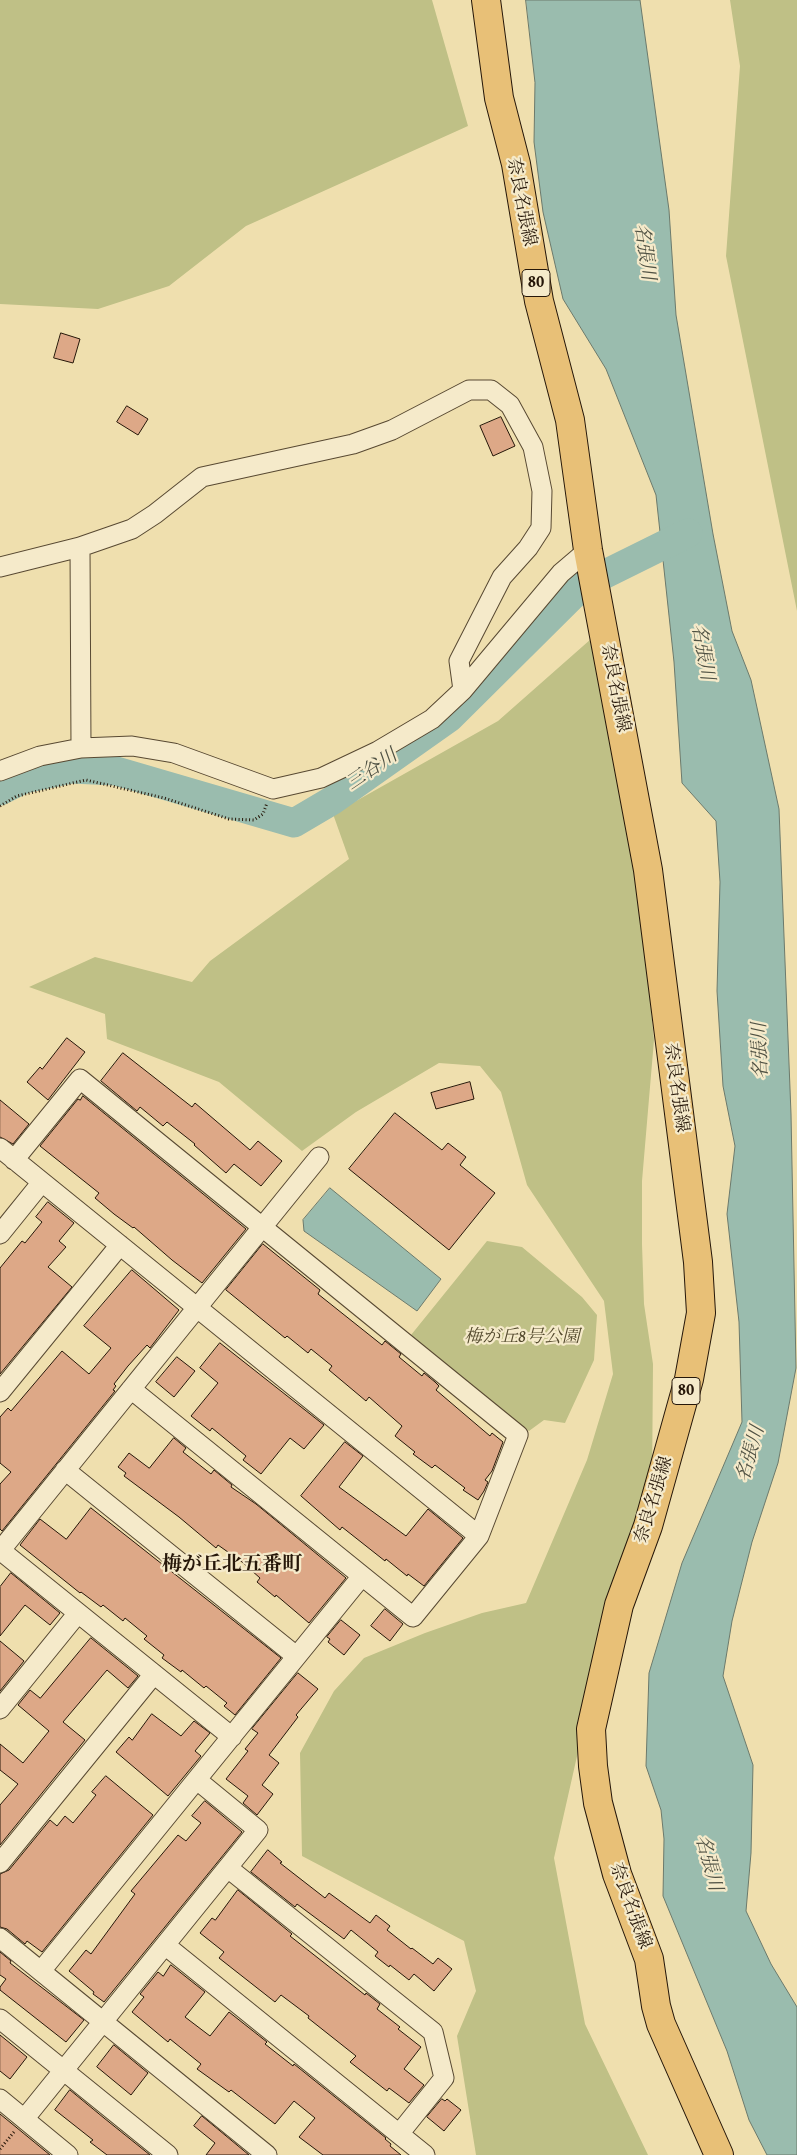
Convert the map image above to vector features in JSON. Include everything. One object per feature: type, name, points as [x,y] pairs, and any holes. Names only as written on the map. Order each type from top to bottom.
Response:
[{"type":"main road","name":"奈良名張線","points":[[486,0],[500,98],[516,164],[539,301],[570,420],[589,558],[655,908],[658,951],[698,1262],[701,1313],[689,1379],[648,1526],[619,1605],[591,1729],[592,1766],[598,1803],[617,1874],[649,1959],[656,2006],[661,2024],[719,2155]]},
{"type":"street","points":[[0,567],[80,547],[132,530],[202,477],[353,444],[392,430],[468,390],[491,390],[510,405],[533,447],[542,491],[541,528],[528,548],[502,577],[459,661],[463,690]]},
{"type":"street","points":[[80,547],[82,748]]},
{"type":"street","points":[[0,771],[40,756],[82,748],[132,746],[174,753],[273,789],[321,778],[378,751],[432,719],[463,690],[561,573],[589,558]]},
{"type":"street","points":[[131,1389],[413,1617],[479,1536],[518,1435],[80,1079],[7,1154],[479,1536]]},
{"type":"street","points":[[232,1737],[0,1550],[319,1157]]},
{"type":"street","points":[[0,1234],[42,1182]]},
{"type":"street","points":[[0,1392],[120,1245]]},
{"type":"street","points":[[66,1470],[296,1656]]},
{"type":"street","points":[[41,1971],[362,1576]]},
{"type":"street","points":[[0,1708],[78,1613]]},
{"type":"street","points":[[0,1863],[154,1674]]},
{"type":"street","points":[[25,2118],[258,1830],[197,1780]]},
{"type":"street","points":[[228,1868],[433,2032],[444,2078],[399,2134]]},
{"type":"street","points":[[0,1938],[267,2155]]},
{"type":"street","points":[[165,1945],[425,2155]]},
{"type":"street","points":[[0,2019],[168,2155]]},
{"type":"street","points":[[0,2099],[67,2155]]},
{"type":"path","points":[[0,806],[17,796],[86,780],[164,798],[228,819],[254,820],[263,814]]},
{"type":"green space","points":[[0,0],[432,0],[468,126],[246,226],[169,286],[98,309],[0,304]]},
{"type":"green space","points":[[730,0],[797,0],[797,611],[726,256],[740,66]]},
{"type":"green space","points":[[591,639],[645,904],[646,958],[654,1040],[642,1181],[644,1304],[653,1364],[652,1485],[594,1681],[554,1858],[585,2024],[648,2155],[476,2155],[457,2036],[476,1991],[464,1941],[302,1856],[300,1753],[334,1691],[364,1658],[425,1633],[482,1613],[526,1603],[587,1460],[613,1374],[604,1301],[527,1185],[501,1092],[480,1066],[439,1063],[356,1112],[302,1151],[219,1082],[107,1039],[105,1014],[29,987],[95,957],[192,982],[210,961],[349,859],[333,814],[498,721]]},
{"type":"green space","name":"梅が丘8号公園","points":[[487,1241],[522,1247],[582,1297],[597,1315],[594,1360],[565,1423],[544,1420],[529,1431],[411,1335]]},
{"type":"water","name":"名張川","points":[[526,0],[640,0],[669,210],[676,315],[713,534],[732,631],[751,680],[779,809],[791,1114],[796,1368],[778,1463],[752,1542],[732,1621],[723,1676],[753,1765],[751,1853],[746,1911],[771,1964],[797,2007],[797,2155],[767,2155],[749,2120],[727,2051],[663,1896],[664,1839],[661,1810],[646,1766],[649,1673],[682,1563],[742,1422],[739,1322],[727,1214],[735,1146],[723,1086],[717,991],[720,882],[716,821],[682,783],[674,662],[656,495],[606,369],[563,299],[543,212],[534,142],[535,83]]},
{"type":"water","points":[[330,1188],[441,1279],[417,1311],[304,1231],[303,1220]]},
{"type":"building","points":[[61,333],[80,339],[73,363],[54,358]]},
{"type":"building","points":[[127,406],[148,419],[138,435],[117,422]]},
{"type":"building","points":[[501,417],[515,446],[493,456],[480,426]]},
{"type":"building","points":[[67,1038],[85,1052],[48,1100],[27,1082],[40,1067],[42,1069]]},
{"type":"building","points":[[123,1053],[192,1107],[195,1103],[250,1150],[258,1141],[282,1161],[261,1186],[234,1164],[226,1173],[195,1144],[167,1122],[163,1126],[140,1107],[137,1111],[101,1081]]},
{"type":"building","points":[[470,1082],[474,1099],[436,1109],[431,1093]]},
{"type":"building","points":[[83,1096],[246,1229],[202,1283],[134,1227],[114,1214],[95,1198],[99,1193],[40,1146],[78,1099],[80,1100]]},
{"type":"building","points":[[0,1100],[29,1124],[13,1144],[0,1137]]},
{"type":"building","points":[[395,1113],[442,1150],[448,1143],[466,1157],[460,1165],[495,1193],[449,1250],[349,1169]]},
{"type":"building","points":[[48,1202],[74,1223],[59,1241],[66,1247],[48,1267],[72,1287],[0,1374],[0,1268],[22,1241],[25,1243],[42,1222],[36,1217]]},
{"type":"building","points":[[263,1244],[320,1290],[318,1294],[382,1345],[385,1341],[401,1354],[399,1357],[422,1376],[424,1373],[435,1382],[439,1386],[436,1390],[490,1436],[492,1433],[503,1442],[492,1471],[485,1480],[488,1482],[478,1500],[463,1490],[465,1488],[435,1465],[432,1468],[413,1454],[415,1452],[395,1436],[402,1426],[369,1397],[366,1401],[329,1370],[332,1366],[311,1349],[308,1353],[287,1336],[285,1338],[226,1290]]},
{"type":"building","points":[[132,1270],[179,1310],[150,1348],[147,1345],[128,1366],[114,1384],[116,1386],[113,1390],[115,1391],[2,1531],[0,1529],[0,1484],[11,1472],[0,1463],[0,1417],[8,1408],[11,1411],[62,1351],[89,1374],[111,1348],[84,1326]]},
{"type":"building","points":[[220,1343],[324,1425],[304,1449],[290,1438],[261,1474],[243,1460],[246,1456],[212,1428],[210,1431],[191,1416],[218,1383],[200,1368]]},
{"type":"building","points":[[177,1357],[195,1371],[174,1397],[156,1382]]},
{"type":"building","points":[[174,1438],[186,1448],[183,1452],[211,1474],[214,1470],[232,1485],[231,1487],[256,1504],[346,1578],[309,1623],[276,1595],[275,1597],[257,1582],[260,1578],[242,1562],[218,1545],[216,1548],[179,1517],[124,1476],[126,1473],[118,1467],[129,1453],[149,1468]]},
{"type":"building","points":[[345,1442],[363,1456],[339,1487],[406,1536],[428,1509],[463,1538],[424,1586],[408,1574],[407,1576],[386,1559],[385,1561],[342,1527],[340,1530],[301,1496]]},
{"type":"building","points":[[91,1508],[281,1658],[235,1715],[224,1706],[227,1703],[206,1686],[204,1688],[182,1670],[181,1672],[162,1658],[164,1655],[144,1639],[147,1636],[125,1618],[123,1621],[103,1605],[101,1607],[80,1593],[20,1545],[40,1519],[66,1539]]},
{"type":"building","points":[[11,1573],[60,1613],[50,1625],[25,1605],[0,1636],[0,1587]]},
{"type":"building","points":[[385,1609],[403,1624],[390,1641],[371,1626]]},
{"type":"building","points":[[341,1620],[360,1635],[344,1655],[328,1642],[330,1639],[327,1637]]},
{"type":"building","points":[[91,1638],[138,1676],[128,1688],[107,1670],[63,1722],[85,1740],[0,1845],[0,1805],[18,1784],[0,1770],[0,1744],[23,1763],[49,1731],[18,1705],[30,1690],[40,1698]]},
{"type":"building","points":[[0,1641],[24,1661],[0,1691]]},
{"type":"building","points":[[298,1673],[318,1689],[296,1715],[298,1717],[269,1755],[279,1763],[262,1785],[273,1794],[257,1815],[243,1803],[248,1796],[226,1779],[248,1751],[245,1749],[258,1733],[252,1729]]},
{"type":"building","points":[[152,1714],[181,1736],[194,1721],[210,1733],[195,1751],[201,1756],[168,1796],[116,1752],[129,1737],[132,1740]]},
{"type":"building","points":[[106,1776],[153,1815],[42,1952],[27,1941],[25,1944],[7,1929],[0,1927],[0,1874],[9,1870],[50,1820],[57,1826],[65,1816],[73,1823],[96,1795],[92,1792]]},
{"type":"building","points":[[205,1801],[242,1832],[104,2002],[69,1971],[86,1950],[91,1954],[135,1894],[131,1891],[178,1835],[186,1841],[201,1823],[192,1816]]},
{"type":"building","points":[[268,1850],[282,1862],[280,1863],[325,1898],[329,1893],[370,1923],[376,1915],[390,1926],[387,1930],[411,1949],[433,1964],[438,1958],[452,1969],[434,1991],[414,1974],[409,1980],[390,1965],[389,1967],[375,1956],[378,1952],[351,1930],[344,1939],[297,1904],[295,1907],[251,1872]]},
{"type":"building","points":[[238,1890],[292,1934],[290,1936],[365,1995],[366,1993],[380,2004],[377,2009],[421,2047],[404,2069],[424,2085],[409,2103],[389,2088],[387,2091],[350,2062],[356,2056],[308,2018],[309,2016],[281,1995],[275,2002],[219,1958],[224,1952],[200,1933],[212,1918],[215,1920]]},
{"type":"building","points":[[0,1952],[11,1961],[10,1963],[84,2020],[66,2042],[0,1990],[6,1979],[0,1975]]},
{"type":"building","points":[[171,1965],[205,1992],[185,2017],[210,2036],[229,2012],[267,2042],[265,2044],[293,2066],[294,2064],[386,2138],[391,2144],[390,2146],[401,2155],[323,2155],[299,2137],[315,2118],[294,2101],[275,2124],[231,2090],[229,2092],[197,2069],[201,2064],[170,2039],[168,2042],[132,2012],[144,1997],[140,1994],[158,1972],[163,1976]]},
{"type":"building","points":[[0,2035],[27,2057],[10,2079],[0,2071]]},
{"type":"building","points":[[114,2045],[148,2073],[131,2095],[97,2067]]},
{"type":"building","points":[[70,2090],[150,2155],[107,2155],[90,2142],[93,2140],[55,2110]]},
{"type":"building","points":[[442,2099],[445,2101],[447,2099],[461,2110],[444,2131],[427,2117]]},
{"type":"building","points":[[0,2114],[50,2155],[0,2155]]},
{"type":"building","points":[[202,2116],[249,2155],[206,2155],[215,2143],[194,2126]]},
{"type":"waterway","name":"三谷川","points":[[0,791],[24,779],[71,769],[116,771],[294,823],[333,800],[449,718],[583,585],[688,533]]},
{"type":"district","name":"梅が丘北五番町","points":[[232,1565]]}]
